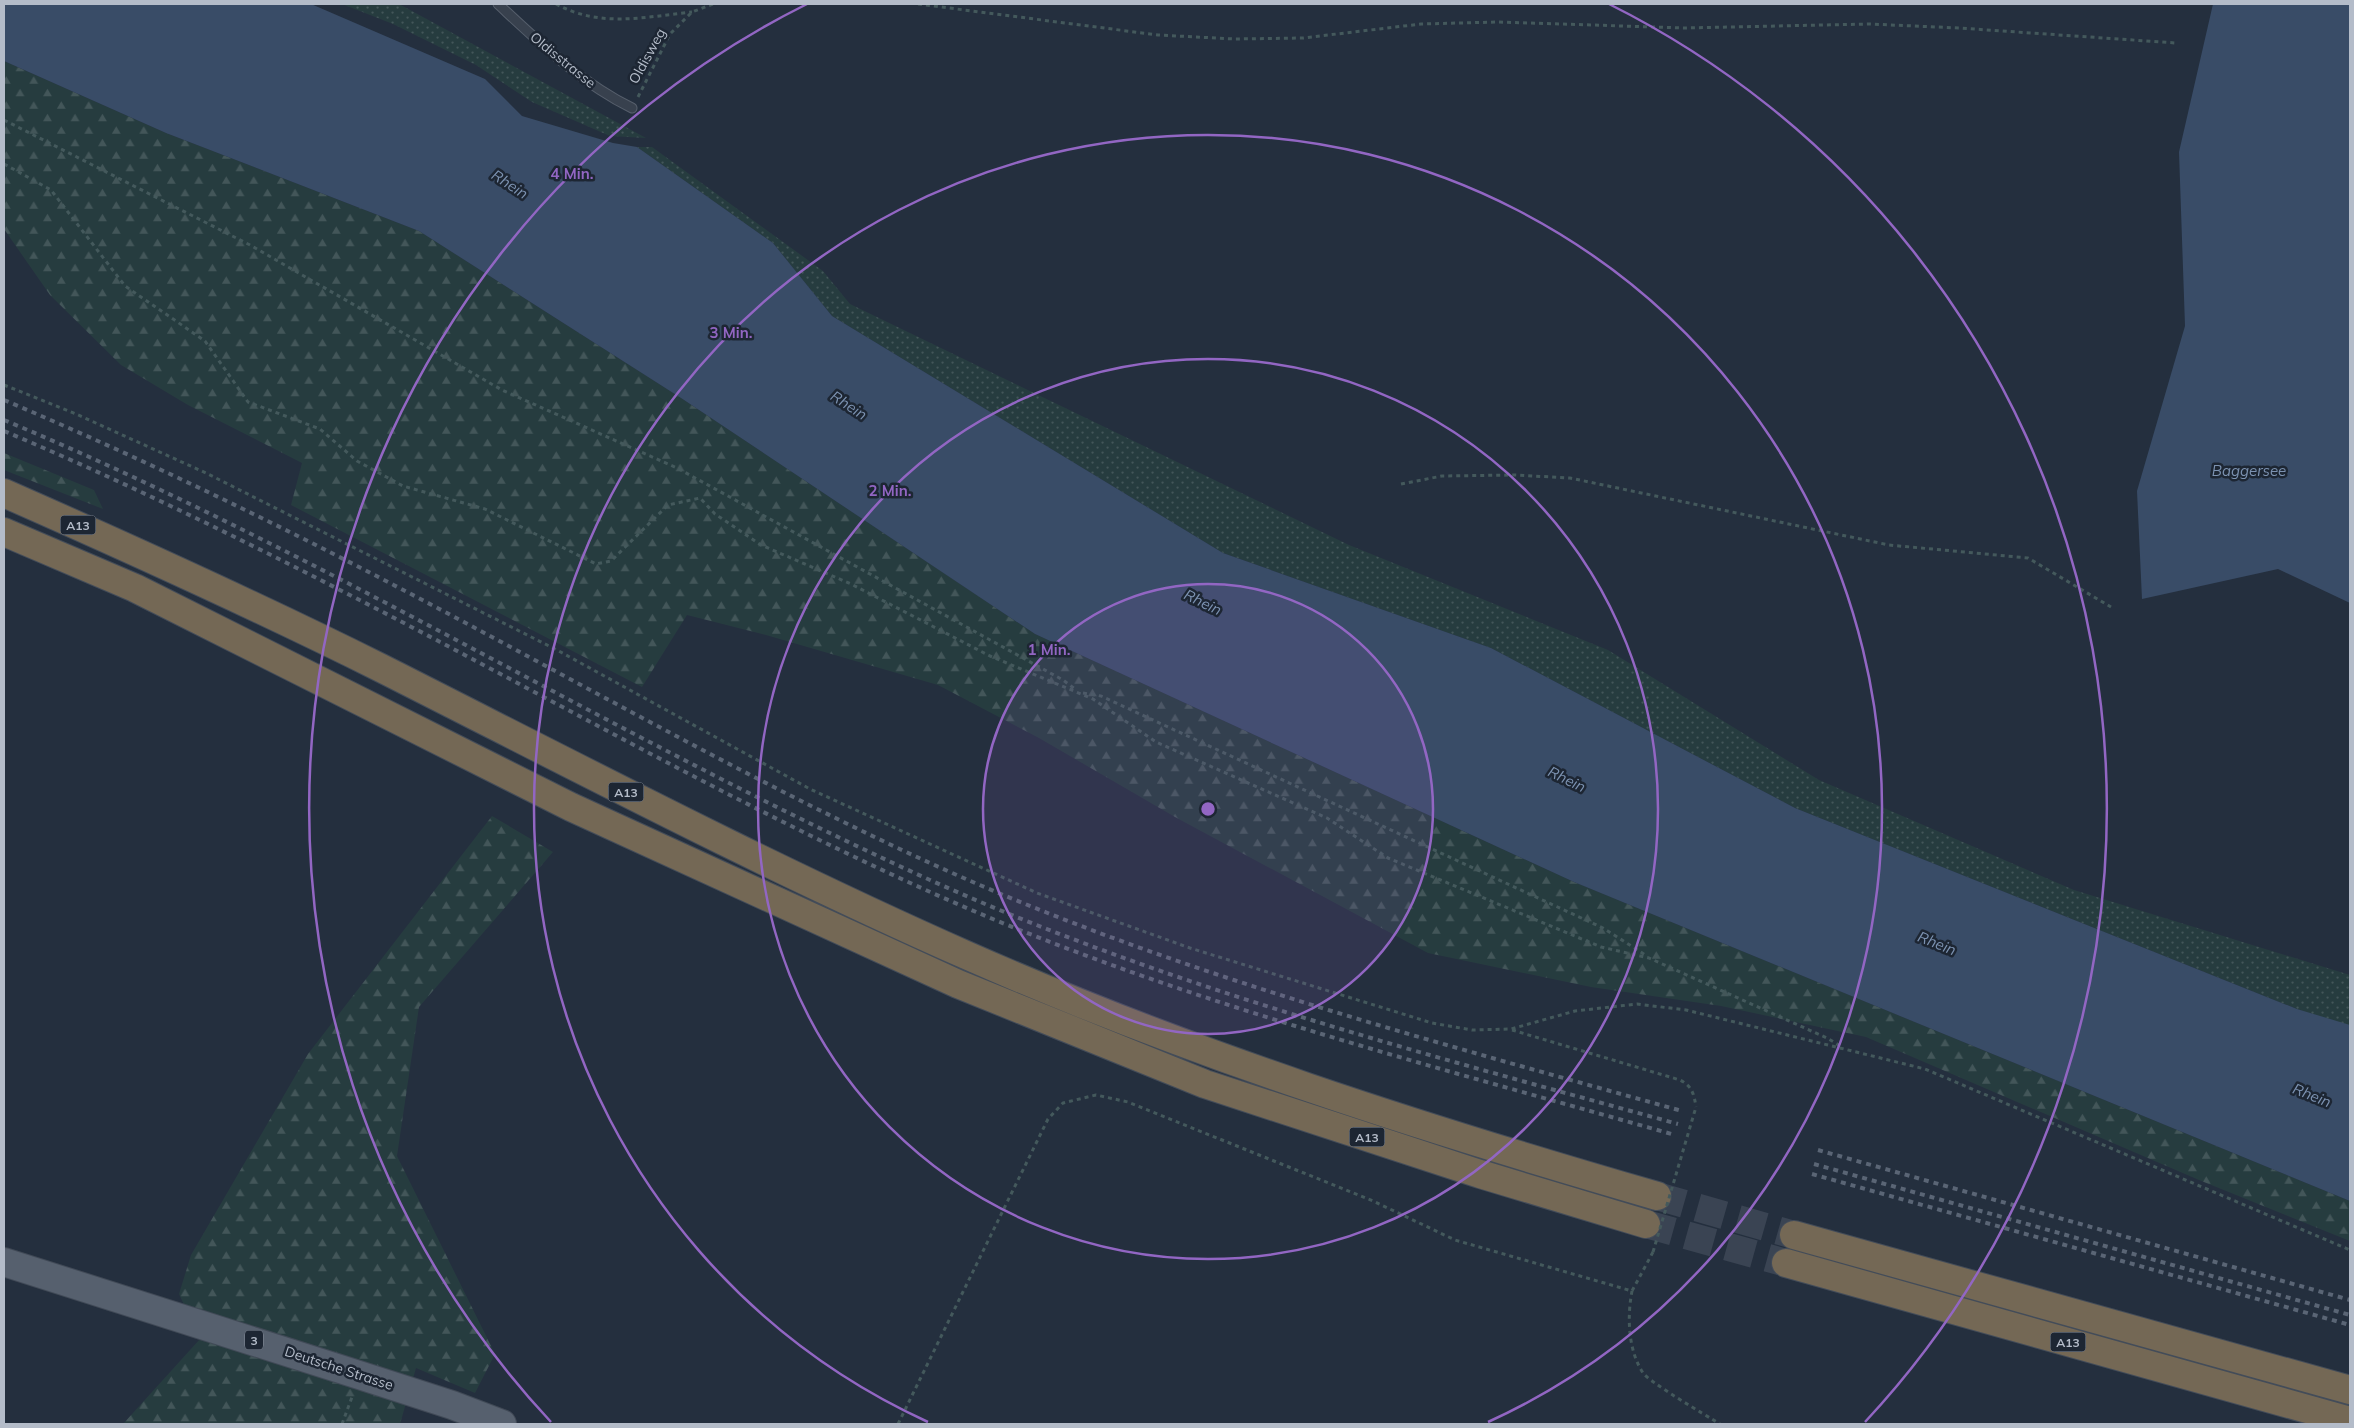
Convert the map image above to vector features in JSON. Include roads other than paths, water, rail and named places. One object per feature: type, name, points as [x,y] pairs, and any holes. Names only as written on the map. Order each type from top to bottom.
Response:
[{"type":"highway","name":"A13","points":[[4,493],[224,592],[817,887],[968,956],[1107,1015],[1216,1056],[1488,1147],[1657,1196]]},
{"type":"highway","name":"A13","points":[[4,532],[136,588],[572,807],[958,984],[1204,1084],[1471,1171],[1646,1224]]},
{"type":"highway","name":"A13","points":[[1794,1235],[2350,1390]]},
{"type":"highway","name":"A13","points":[[1786,1263],[2350,1421]]},
{"type":"main road","name":"Deutsche Strasse","points":[[4,1262],[452,1405],[502,1424]]},
{"type":"lane","name":"Oldisstrasse","points":[[498,4],[547,50],[608,96],[632,108]]},
{"type":"water","name":"Rhein","points":[[4,4],[311,4],[485,79],[522,116],[613,143],[637,147],[773,243],[832,316],[1223,553],[1491,648],[1795,808],[2297,1009],[2350,1025],[2350,1201],[1574,882],[1035,634],[681,398],[419,231],[166,133],[4,61]]},
{"type":"water","name":"Baggersee","points":[[2213,4],[2350,4],[2350,603],[2278,569],[2142,599],[2137,491],[2185,326],[2179,152]]},
{"type":"tunnel","points":[[1657,1196],[1794,1235]]},
{"type":"tunnel","points":[[1646,1224],[1786,1263]]},
{"type":"railway","points":[[4,400],[149,464],[292,533],[455,617],[731,765],[870,835],[941,868],[1031,906],[1122,941],[1214,973],[1400,1032],[1682,1111]]},
{"type":"railway","points":[[4,420],[122,472],[239,528],[813,825],[930,880],[1021,919],[1113,954],[1299,1016],[1393,1045],[1678,1124]]},
{"type":"railway","points":[[4,431],[145,494],[283,561],[788,824],[928,891],[1019,930],[1203,997],[1391,1055],[1675,1135]]},
{"type":"railway","points":[[1818,1150],[2350,1300]]},
{"type":"railway","points":[[1814,1164],[2350,1315]]},
{"type":"railway","points":[[1812,1174],[2350,1325]]}]
